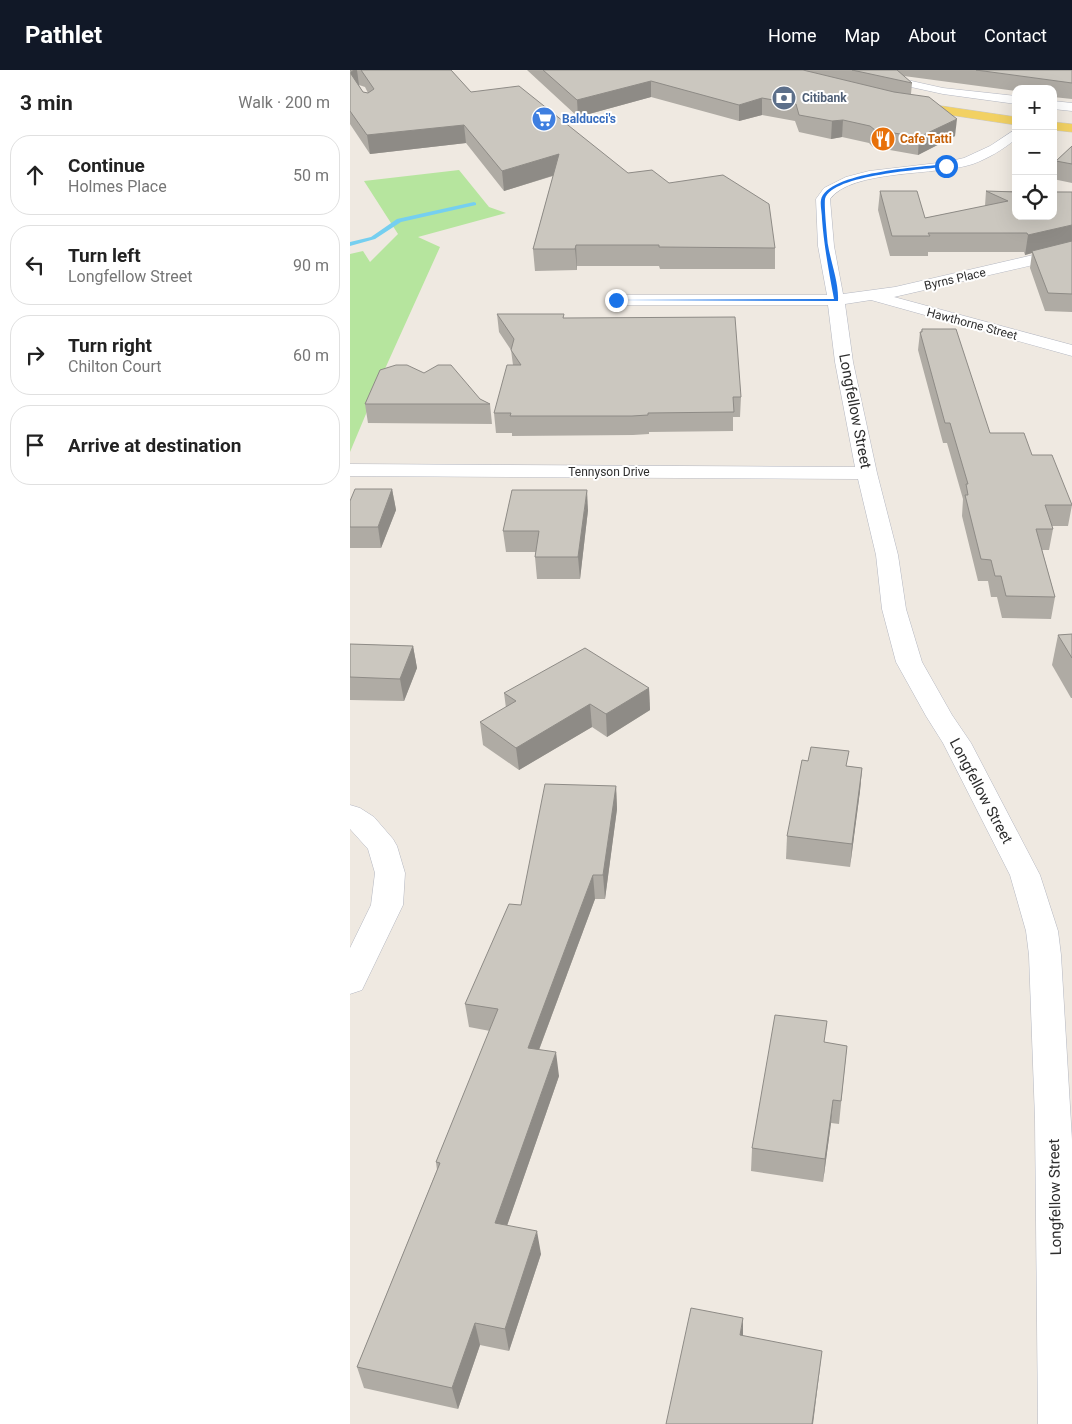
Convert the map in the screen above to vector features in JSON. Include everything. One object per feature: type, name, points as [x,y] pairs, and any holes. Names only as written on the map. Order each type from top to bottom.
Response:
[{"type":"main road","points":[[893,102],[1012,120]]},
{"type":"main road","points":[[1057,126],[1072,128]]},
{"type":"street","points":[[847,70],[943,90],[1012,99]]},
{"type":"street","points":[[1057,105],[1072,107]]},
{"type":"street","name":"Longfellow Street","points":[[1012,136],[995,149],[968,160],[922,169],[869,175],[845,182],[828,191],[823,199],[826,246],[836,300],[844,362],[867,473],[888,555],[894,609],[909,662],[939,716],[957,743],[1025,875],[1042,931],[1045,954],[1053,1119],[1060,1424]]},
{"type":"street","name":"Byrns Place","points":[[616,300],[836,300],[872,296],[938,283],[1072,251]]},
{"type":"street","name":"Hawthorne Street","points":[[872,296],[1072,350]]},
{"type":"street","name":"Tennyson Drive","points":[[350,470],[867,473]]},
{"type":"street","points":[[350,815],[364,824],[382,846],[390,874],[387,905],[350,980]]},
{"type":"green space","points":[[459,170],[489,207],[506,213],[418,237],[440,247],[350,452],[350,254],[363,251],[370,262],[398,234],[364,181]]},
{"type":"building","points":[[350,70],[354,70],[351,74],[363,92],[368,93],[374,89],[361,70],[451,70],[471,92],[519,86],[628,173],[652,170],[669,183],[723,175],[769,204],[775,248],[576,245],[575,249],[533,249],[559,154],[502,171],[464,125],[367,135],[350,111]]},
{"type":"building","points":[[543,70],[803,70],[894,92],[929,97],[957,119],[919,137],[875,130],[870,126],[843,120],[832,121],[799,115],[796,104],[762,98],[739,105],[651,81],[577,100]]},
{"type":"building","points":[[852,70],[897,70],[912,83]]},
{"type":"building","points":[[976,70],[1072,70],[1072,83]]},
{"type":"building","points":[[1072,146],[1072,164],[1057,160]]},
{"type":"building","points":[[880,191],[917,191],[925,218],[1008,201],[986,191],[1012,192],[1012,220],[1057,220],[1057,192],[1072,192],[1072,225],[1028,235],[1027,233],[928,233],[930,236],[892,236]]},
{"type":"building","points":[[1072,241],[1072,294],[1048,293],[1032,251]]},
{"type":"building","points":[[497,314],[564,314],[563,318],[735,317],[741,397],[733,397],[734,412],[648,413],[648,415],[632,416],[510,416],[511,413],[494,413],[507,365],[521,365],[511,350],[514,339]]},
{"type":"building","points":[[922,329],[956,329],[990,433],[1024,433],[1032,455],[1052,455],[1072,505],[1045,505],[1053,529],[1036,529],[1055,597],[1006,596],[1001,576],[995,576],[991,560],[981,559],[965,495],[968,495],[966,484],[968,484],[950,423],[945,423],[920,332],[922,332]]},
{"type":"building","points":[[396,365],[407,365],[424,373],[438,365],[451,365],[480,399],[490,404],[365,404],[380,370]]},
{"type":"building","points":[[355,489],[392,489],[378,527],[350,527],[350,501]]},
{"type":"building","points":[[512,490],[587,490],[578,557],[535,557],[539,531],[503,531]]},
{"type":"building","points":[[1072,634],[1072,658],[1058,635]]},
{"type":"building","points":[[350,644],[413,646],[400,679],[350,677]]},
{"type":"building","points":[[585,648],[649,688],[606,714],[590,704],[516,748],[480,722],[516,701],[504,693]]},
{"type":"building","points":[[811,747],[849,751],[846,766],[862,768],[852,844],[787,836],[802,760],[808,761]]},
{"type":"building","points":[[545,784],[616,786],[603,875],[593,875],[528,1048],[556,1052],[495,1223],[537,1231],[505,1329],[475,1323],[452,1388],[357,1367],[440,1163],[436,1162],[498,1009],[465,1004],[509,904],[521,905]]},
{"type":"building","points":[[775,1015],[827,1021],[824,1042],[847,1046],[841,1101],[833,1100],[825,1159],[752,1148]]},
{"type":"building","points":[[691,1308],[743,1318],[740,1335],[822,1351],[812,1424],[666,1424]]},
{"type":"waterway","points":[[350,244],[373,238],[399,220],[474,204]]},
{"type":"place","name":"Citibank","points":[[784,98]]},
{"type":"place","name":"Balducci's","points":[[544,119]]},
{"type":"place","name":"Cafe Tatti","points":[[883,139]]},
{"type":"route","points":[[616,300],[836,300],[826,246],[823,199],[828,191],[838,185],[869,175],[946,166]]}]
